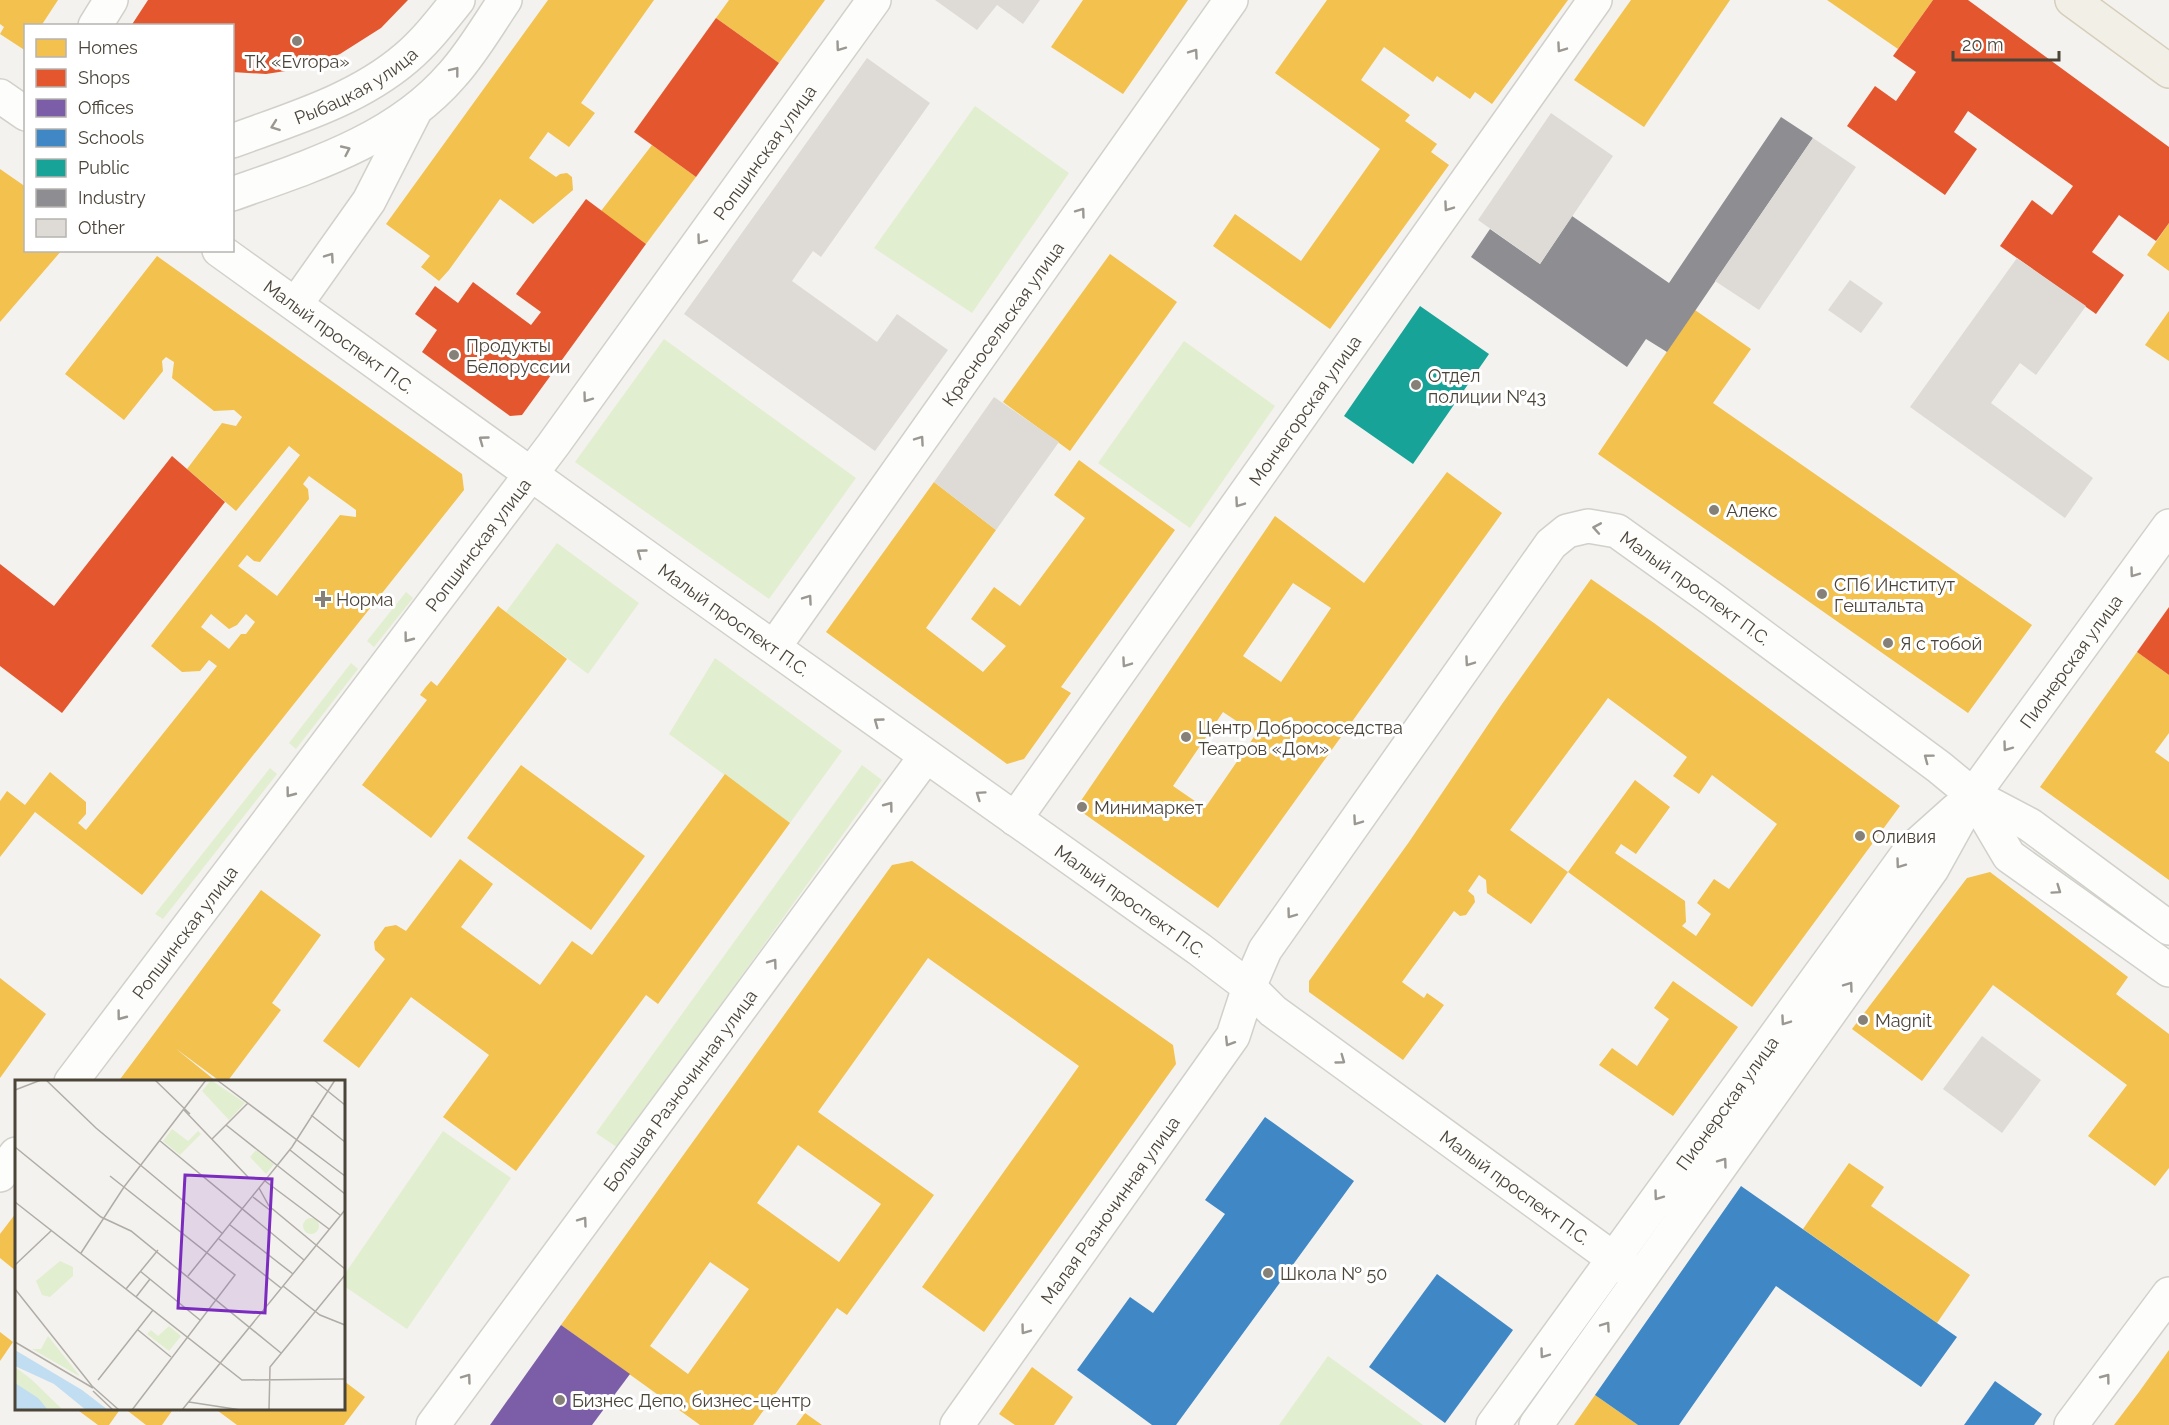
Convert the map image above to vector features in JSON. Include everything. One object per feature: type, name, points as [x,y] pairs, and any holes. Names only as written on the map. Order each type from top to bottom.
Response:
[{"type":"main road","points":[[2072,0],[2169,71]]},
{"type":"street","points":[[96,24],[111,0]]},
{"type":"street","name":"Рыбацкая улица","points":[[234,140],[312,112],[358,91],[406,59],[436,28],[458,0]]},
{"type":"street","points":[[234,193],[339,154],[414,113],[453,75],[505,0]]},
{"type":"street","name":"Ропшинская улица","points":[[73,1080],[531,474],[874,0]]},
{"type":"street","name":"Красносельская улица","points":[[774,647],[1231,0]]},
{"type":"street","name":"Мончегорская улица","points":[[1014,819],[1595,0]]},
{"type":"street","points":[[0,96],[24,113]]},
{"type":"street","points":[[296,304],[369,201],[414,113]]},
{"type":"street","name":"Малый проспект П.С.","points":[[222,252],[1199,950],[1249,987],[1273,1011],[1640,1278]]},
{"type":"street","name":"Малый проспект П.С.","points":[[1249,987],[1265,950],[1551,544],[1567,531],[1588,525],[1617,531],[1816,675],[1973,795],[2030,825],[2169,928]]},
{"type":"street","name":"Пионерская улица","points":[[1536,1425],[1932,869],[1973,795],[2169,526]]},
{"type":"street","name":"Большая Разночинная улица","points":[[433,1425],[926,756]]},
{"type":"street","name":"Малый проспект П.С.","points":[[1973,795],[2009,856],[2169,970]]},
{"type":"street","name":"Пионерская улица","points":[[1493,1425],[1909,852],[1973,795]]},
{"type":"street","name":"Малая Разночинная улица","points":[[957,1425],[1233,1036],[1249,987]]},
{"type":"street","points":[[0,1175],[15,1155]]},
{"type":"street","points":[[2071,1425],[2169,1294]]},
{"type":"green space","points":[[975,106],[1069,173],[972,313],[874,248]]},
{"type":"green space","points":[[664,339],[856,478],[769,599],[575,462]]},
{"type":"green space","points":[[1184,341],[1275,406],[1190,528],[1098,463]]},
{"type":"green space","points":[[557,543],[639,603],[588,674],[506,612]]},
{"type":"green space","points":[[406,592],[413,598],[374,647],[367,641]]},
{"type":"green space","points":[[715,658],[842,751],[790,823],[669,734]]},
{"type":"green space","points":[[351,663],[358,669],[296,749],[289,743]]},
{"type":"green space","points":[[862,765],[882,780],[618,1148],[596,1133]]},
{"type":"green space","points":[[270,768],[277,774],[163,919],[155,914]]},
{"type":"green space","points":[[443,1131],[511,1178],[407,1329],[345,1287],[345,1274]]},
{"type":"green space","points":[[1328,1356],[1423,1425],[1279,1425]]},
{"type":"building: Homes","points":[[0,0],[58,0],[42,24],[24,24],[24,50],[0,34],[4,27],[0,24]]},
{"type":"building: Homes","points":[[548,0],[654,0],[581,103],[595,113],[569,147],[548,132],[529,158],[556,177],[567,173],[572,177],[573,190],[533,224],[500,199],[439,281],[421,267],[430,256],[386,224]]},
{"type":"building: Homes","points":[[729,0],[825,0],[779,63],[716,18]]},
{"type":"building: Homes","points":[[1083,0],[1188,0],[1123,94],[1051,47]]},
{"type":"building: Homes","points":[[1327,0],[1568,0],[1492,104],[1475,92],[1470,99],[1437,76],[1433,82],[1384,47],[1361,80],[1410,115],[1405,121],[1437,144],[1431,152],[1449,165],[1330,329],[1213,246],[1235,214],[1301,261],[1380,149],[1275,73]]},
{"type":"building: Homes","points":[[1631,0],[1730,0],[1644,127],[1574,80]]},
{"type":"building: Homes","points":[[1827,0],[1933,0],[1898,49]]},
{"type":"building: Homes","points":[[652,145],[696,177],[646,244],[601,211]]},
{"type":"building: Homes","points":[[0,169],[24,186],[24,252],[60,252],[0,322]]},
{"type":"building: Homes","points":[[2169,223],[2169,271],[2147,255]]},
{"type":"building: Homes","points":[[1110,254],[1177,302],[1070,451],[1003,402]]},
{"type":"building: Homes","points":[[157,256],[462,474],[464,490],[142,895],[35,812],[0,857],[0,801],[7,791],[25,805],[50,772],[86,802],[86,814],[78,823],[86,830],[217,666],[209,660],[200,671],[182,672],[151,646],[300,455],[289,446],[236,511],[187,469],[222,423],[236,426],[242,417],[234,410],[214,411],[172,378],[174,362],[166,357],[162,361],[163,371],[124,420],[65,374]],"holes":[[[309,476],[356,510],[356,517],[340,515],[277,596],[238,566],[247,555],[254,561],[260,562],[309,499],[308,489],[303,484]],[[211,614],[229,629],[237,625],[246,614],[255,622],[246,634],[241,634],[229,649],[201,627]]]},
{"type":"building: Homes","points":[[1695,310],[1751,349],[1713,403],[2032,625],[1968,713],[1598,454]]},
{"type":"building: Homes","points":[[2169,311],[2169,361],[2145,345]]},
{"type":"building: Homes","points":[[1079,460],[1175,530],[1061,687],[1071,693],[1024,759],[1007,764],[826,632],[934,482],[996,530],[926,628],[983,672],[1006,646],[971,619],[994,587],[1020,606],[1085,518],[1054,495]]},
{"type":"building: Homes","points":[[1447,472],[1502,513],[1218,908],[1076,808],[1275,516],[1364,583]],"holes":[[[1293,583],[1331,608],[1281,682],[1243,656]],[[1223,712],[1256,734],[1205,808],[1173,786]]]},
{"type":"building: Homes","points":[[1591,579],[1654,623],[1900,806],[1752,1007],[1568,872],[1531,924],[1487,893],[1486,880],[1479,875],[1468,891],[1474,896],[1475,902],[1466,915],[1460,916],[1454,911],[1402,982],[1424,998],[1427,993],[1444,1005],[1403,1060],[1309,992],[1309,981],[1409,842],[1502,704]],"holes":[[[1608,698],[1687,757],[1673,776],[1699,794],[1712,775],[1777,824],[1729,889],[1714,879],[1697,903],[1711,914],[1696,936],[1682,926],[1686,922],[1685,901],[1615,853],[1621,844],[1636,854],[1670,807],[1635,780],[1568,872],[1510,830]]]},
{"type":"building: Homes","points":[[498,606],[567,659],[431,838],[362,785],[427,700],[420,695],[425,688],[431,681],[437,686]]},
{"type":"building: Homes","points":[[2137,652],[2169,675],[2169,733],[2155,752],[2169,762],[2169,880],[2040,787]]},
{"type":"building: Homes","points":[[521,765],[645,856],[591,930],[467,838]]},
{"type":"building: Homes","points":[[725,774],[790,823],[658,1004],[646,995],[516,1171],[443,1117],[489,1055],[411,997],[359,1068],[323,1041],[385,959],[375,950],[374,942],[385,927],[396,925],[406,931],[460,859],[493,884],[461,927],[540,985],[572,941],[592,955]]},
{"type":"building: Homes","points":[[912,861],[1173,1045],[1176,1064],[984,1332],[922,1287],[1079,1066],[928,958],[818,1112],[934,1195],[847,1315],[837,1308],[753,1425],[700,1425],[561,1325],[892,865]],"holes":[[[798,1145],[881,1204],[839,1262],[757,1203]],[[710,1262],[749,1289],[688,1374],[650,1346]]]},
{"type":"building: Homes","points":[[1990,872],[2128,977],[2116,994],[2169,1034],[2169,1168],[2155,1186],[2088,1136],[2127,1085],[1993,985],[1922,1081],[1852,1029],[1967,878]]},
{"type":"building: Homes","points":[[261,890],[321,935],[272,1003],[281,1010],[228,1080],[218,1080],[175,1048],[215,1080],[119,1080]]},
{"type":"building: Homes","points":[[0,978],[46,1014],[0,1078]]},
{"type":"building: Homes","points":[[1673,981],[1738,1027],[1673,1116],[1599,1065],[1612,1048],[1637,1066],[1669,1019],[1654,1008]]},
{"type":"building: Homes","points":[[1849,1163],[1884,1187],[1871,1206],[1970,1275],[1937,1323],[1803,1229]]},
{"type":"building: Homes","points":[[15,1214],[15,1270],[0,1258],[0,1234]]},
{"type":"building: Homes","points":[[0,1332],[13,1342],[0,1361]]},
{"type":"building: Homes","points":[[2169,1350],[2169,1425],[2114,1425],[2139,1392]]},
{"type":"building: Homes","points":[[1032,1367],[1073,1397],[1054,1425],[1015,1425],[999,1414]]},
{"type":"building: Homes","points":[[345,1382],[365,1397],[344,1425],[237,1425],[217,1410],[345,1410]]},
{"type":"building: Homes","points":[[1595,1395],[1638,1425],[1574,1425]]},
{"type":"building: Homes","points":[[120,1410],[109,1425],[98,1425],[79,1411]]},
{"type":"building: Homes","points":[[127,1410],[173,1410],[162,1425],[146,1425]]},
{"type":"building: Homes","points":[[805,1413],[822,1425],[796,1425]]},
{"type":"building: Shops","name":"ТК «Evropa»","points":[[148,0],[408,0],[381,28],[340,54],[305,68],[266,74],[234,72],[234,24],[132,24]]},
{"type":"building: Shops","points":[[1933,0],[1968,0],[2169,147],[2169,223],[2156,241],[2119,215],[2092,252],[2124,275],[2096,314],[2000,246],[2032,200],[2052,215],[2073,186],[1968,111],[1954,132],[1977,149],[1945,195],[1847,126],[1875,86],[1896,101],[1916,72],[1893,56]]},
{"type":"building: Shops","points":[[716,18],[779,63],[696,177],[634,132]]},
{"type":"building: Shops","points":[[586,199],[646,244],[522,415],[510,416],[422,352],[437,330],[415,314],[435,286],[458,303],[473,282],[531,325],[541,312],[516,294]]},
{"type":"building: Shops","points":[[172,456],[225,502],[62,713],[0,666],[0,564],[54,606]]},
{"type":"building: Shops","points":[[2169,607],[2169,675],[2137,652]]},
{"type":"building: Offices","name":"Бизнес Депо, бизнес-центр","points":[[561,1325],[630,1374],[592,1425],[490,1425]]},
{"type":"building: Schools","points":[[1265,1117],[1354,1181],[1176,1425],[1152,1425],[1077,1370],[1130,1297],[1153,1313],[1225,1214],[1205,1200]]},
{"type":"building: Schools","points":[[1741,1186],[1957,1337],[1921,1387],[1776,1286],[1679,1425],[1638,1425],[1595,1395]]},
{"type":"building: Schools","points":[[1437,1274],[1513,1330],[1445,1423],[1369,1367]]},
{"type":"building: Schools","points":[[1995,1381],[2042,1414],[2034,1425],[1964,1425]]},
{"type":"building: Public","name":"Отдел полиции №43","points":[[1420,306],[1489,354],[1413,464],[1344,416]]},
{"type":"building: Industry","points":[[1781,117],[1813,138],[1667,352],[1646,339],[1627,367],[1471,257],[1490,229],[1540,264],[1572,216],[1669,283]]},
{"type":"building: Other","points":[[935,0],[1040,0],[1023,24],[997,5],[977,30]]},
{"type":"building: Other","points":[[867,58],[930,103],[821,257],[813,251],[792,281],[877,342],[897,314],[948,350],[875,451],[684,314]]},
{"type":"building: Other","points":[[1551,113],[1613,156],[1540,264],[1478,220]]},
{"type":"building: Other","points":[[1813,138],[1856,167],[1759,310],[1715,281]]},
{"type":"building: Other","points":[[2017,258],[2086,306],[2036,375],[2020,363],[1991,403],[2093,478],[2065,518],[1910,407]]},
{"type":"building: Other","points":[[1850,280],[1883,303],[1861,333],[1828,310]]},
{"type":"building: Other","points":[[994,397],[1059,442],[996,530],[934,482]]},
{"type":"building: Other","points":[[1982,1036],[2041,1080],[2002,1133],[1943,1089]]},
{"type":"place","name":"ТК «Evropa»","points":[[297,41]]},
{"type":"place","name":"Продукты Белоруссии","points":[[454,355]]},
{"type":"place","name":"Отдел полиции №43","points":[[1416,385]]},
{"type":"place","name":"Алекс","points":[[1714,510]]},
{"type":"place","name":"СПб Институт Гештальта","points":[[1822,594]]},
{"type":"place","name":"Норма","points":[[323,599]]},
{"type":"place","name":"Я с тобой","points":[[1888,643]]},
{"type":"place","name":"Центр Добрососедства Театров «Дом»","points":[[1186,737]]},
{"type":"place","name":"Минимаркет","points":[[1082,807]]},
{"type":"place","name":"Оливия","points":[[1860,836]]},
{"type":"place","name":"Magnit","points":[[1863,1020]]},
{"type":"place","name":"Школа № 50","points":[[1268,1273]]},
{"type":"place","name":"Бизнес Депо, бизнес-центр","points":[[560,1400]]}]
